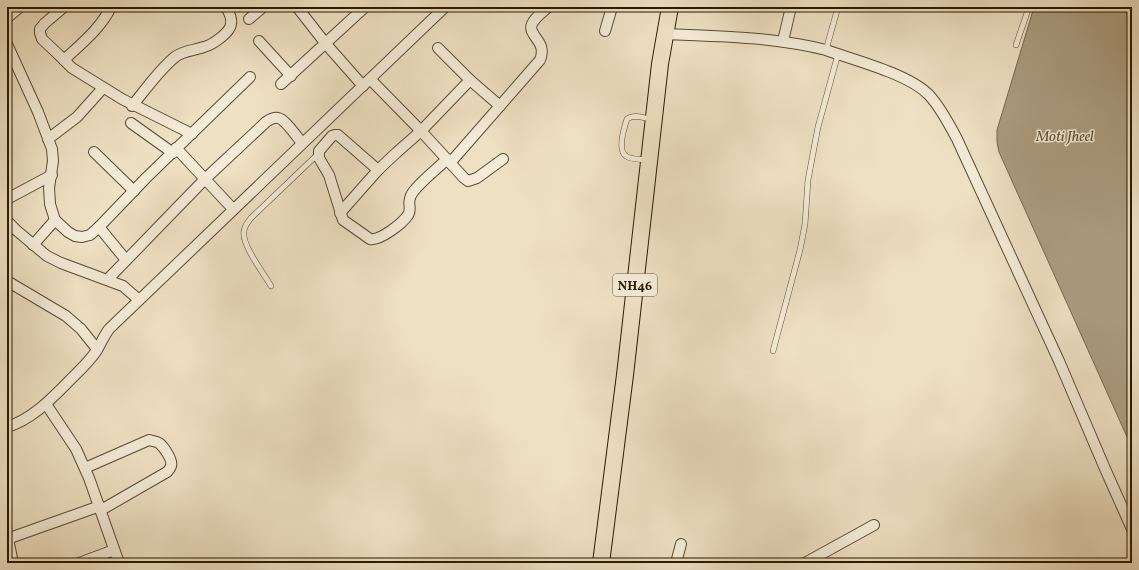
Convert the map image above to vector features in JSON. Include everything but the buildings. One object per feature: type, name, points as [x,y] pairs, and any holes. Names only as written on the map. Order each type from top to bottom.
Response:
[{"type":"highway","name":"NH46","points":[[601,563],[625,375],[660,64],[670,7]]},
{"type":"street","points":[[7,18],[20,7]]},
{"type":"street","points":[[64,7],[40,29],[42,39],[72,68],[103,88],[132,106],[192,134]]},
{"type":"street","points":[[64,60],[94,32],[104,20],[111,7]]},
{"type":"street","points":[[132,106],[152,81],[172,60],[187,51],[209,46],[217,41],[227,31],[231,26],[232,21],[226,7]]},
{"type":"street","points":[[249,19],[264,7]]},
{"type":"street","points":[[281,84],[365,7]]},
{"type":"street","points":[[7,427],[14,425],[30,416],[46,404],[88,361],[109,329],[445,7]]},
{"type":"street","points":[[378,170],[335,134],[319,151],[319,158],[329,175],[342,220],[370,239],[374,240],[397,226],[408,215],[410,210],[408,200],[414,191],[448,161],[500,106],[540,60],[543,51],[542,46],[532,33],[531,27],[532,23],[548,7]]},
{"type":"street","points":[[606,31],[612,7]]},
{"type":"street","points":[[783,41],[791,7]]},
{"type":"street","points":[[299,8],[326,44],[421,131],[468,181],[472,180],[502,158]]},
{"type":"street","points":[[665,34],[783,41],[826,50],[910,81],[928,95],[941,111],[957,139],[1059,361],[1132,529]]},
{"type":"street","points":[[259,41],[291,76]]},
{"type":"street","points":[[7,44],[48,139],[54,161],[49,188],[50,204],[55,220],[68,232],[82,237],[90,235],[99,227],[175,150],[250,78]]},
{"type":"street","points":[[438,48],[470,80],[500,106]]},
{"type":"street","points":[[340,213],[378,170],[396,152],[421,131],[470,80]]},
{"type":"street","points":[[48,139],[77,117],[103,88]]},
{"type":"street","points":[[108,279],[205,179],[266,122],[273,118],[283,120],[319,151]]},
{"type":"street","points":[[131,123],[175,150],[233,209]]},
{"type":"street","points":[[94,152],[134,191]]},
{"type":"street","points":[[7,199],[52,175]]},
{"type":"street","points":[[33,245],[55,220]]},
{"type":"street","points":[[7,221],[47,256],[61,263],[108,279],[123,286],[139,300]]},
{"type":"street","points":[[99,227],[126,260]]},
{"type":"street","points":[[7,281],[66,316],[81,328],[97,349]]},
{"type":"street","points":[[46,404],[76,449],[85,468],[101,508],[119,563]]},
{"type":"street","points":[[13,563],[8,539],[101,508],[167,472],[171,468],[172,464],[162,446],[157,442],[149,440],[85,468]]},
{"type":"street","points":[[805,563],[874,525]]},
{"type":"street","points":[[676,563],[681,544]]},
{"type":"street","points":[[79,563],[114,550]]},
{"type":"lane","points":[[826,50],[838,7]]},
{"type":"lane","points":[[1016,45],[1029,7]]},
{"type":"lane","points":[[773,351],[800,250],[805,224],[808,180],[818,127],[838,54]]},
{"type":"lane","points":[[649,160],[627,157],[624,155],[621,148],[627,119],[630,116],[654,120]]},
{"type":"lane","points":[[271,286],[247,246],[243,232],[251,218],[319,151]]},
{"type":"water","name":"Moti Jheel","points":[[1034,7],[1132,7],[1132,448],[999,152],[997,130]]}]
